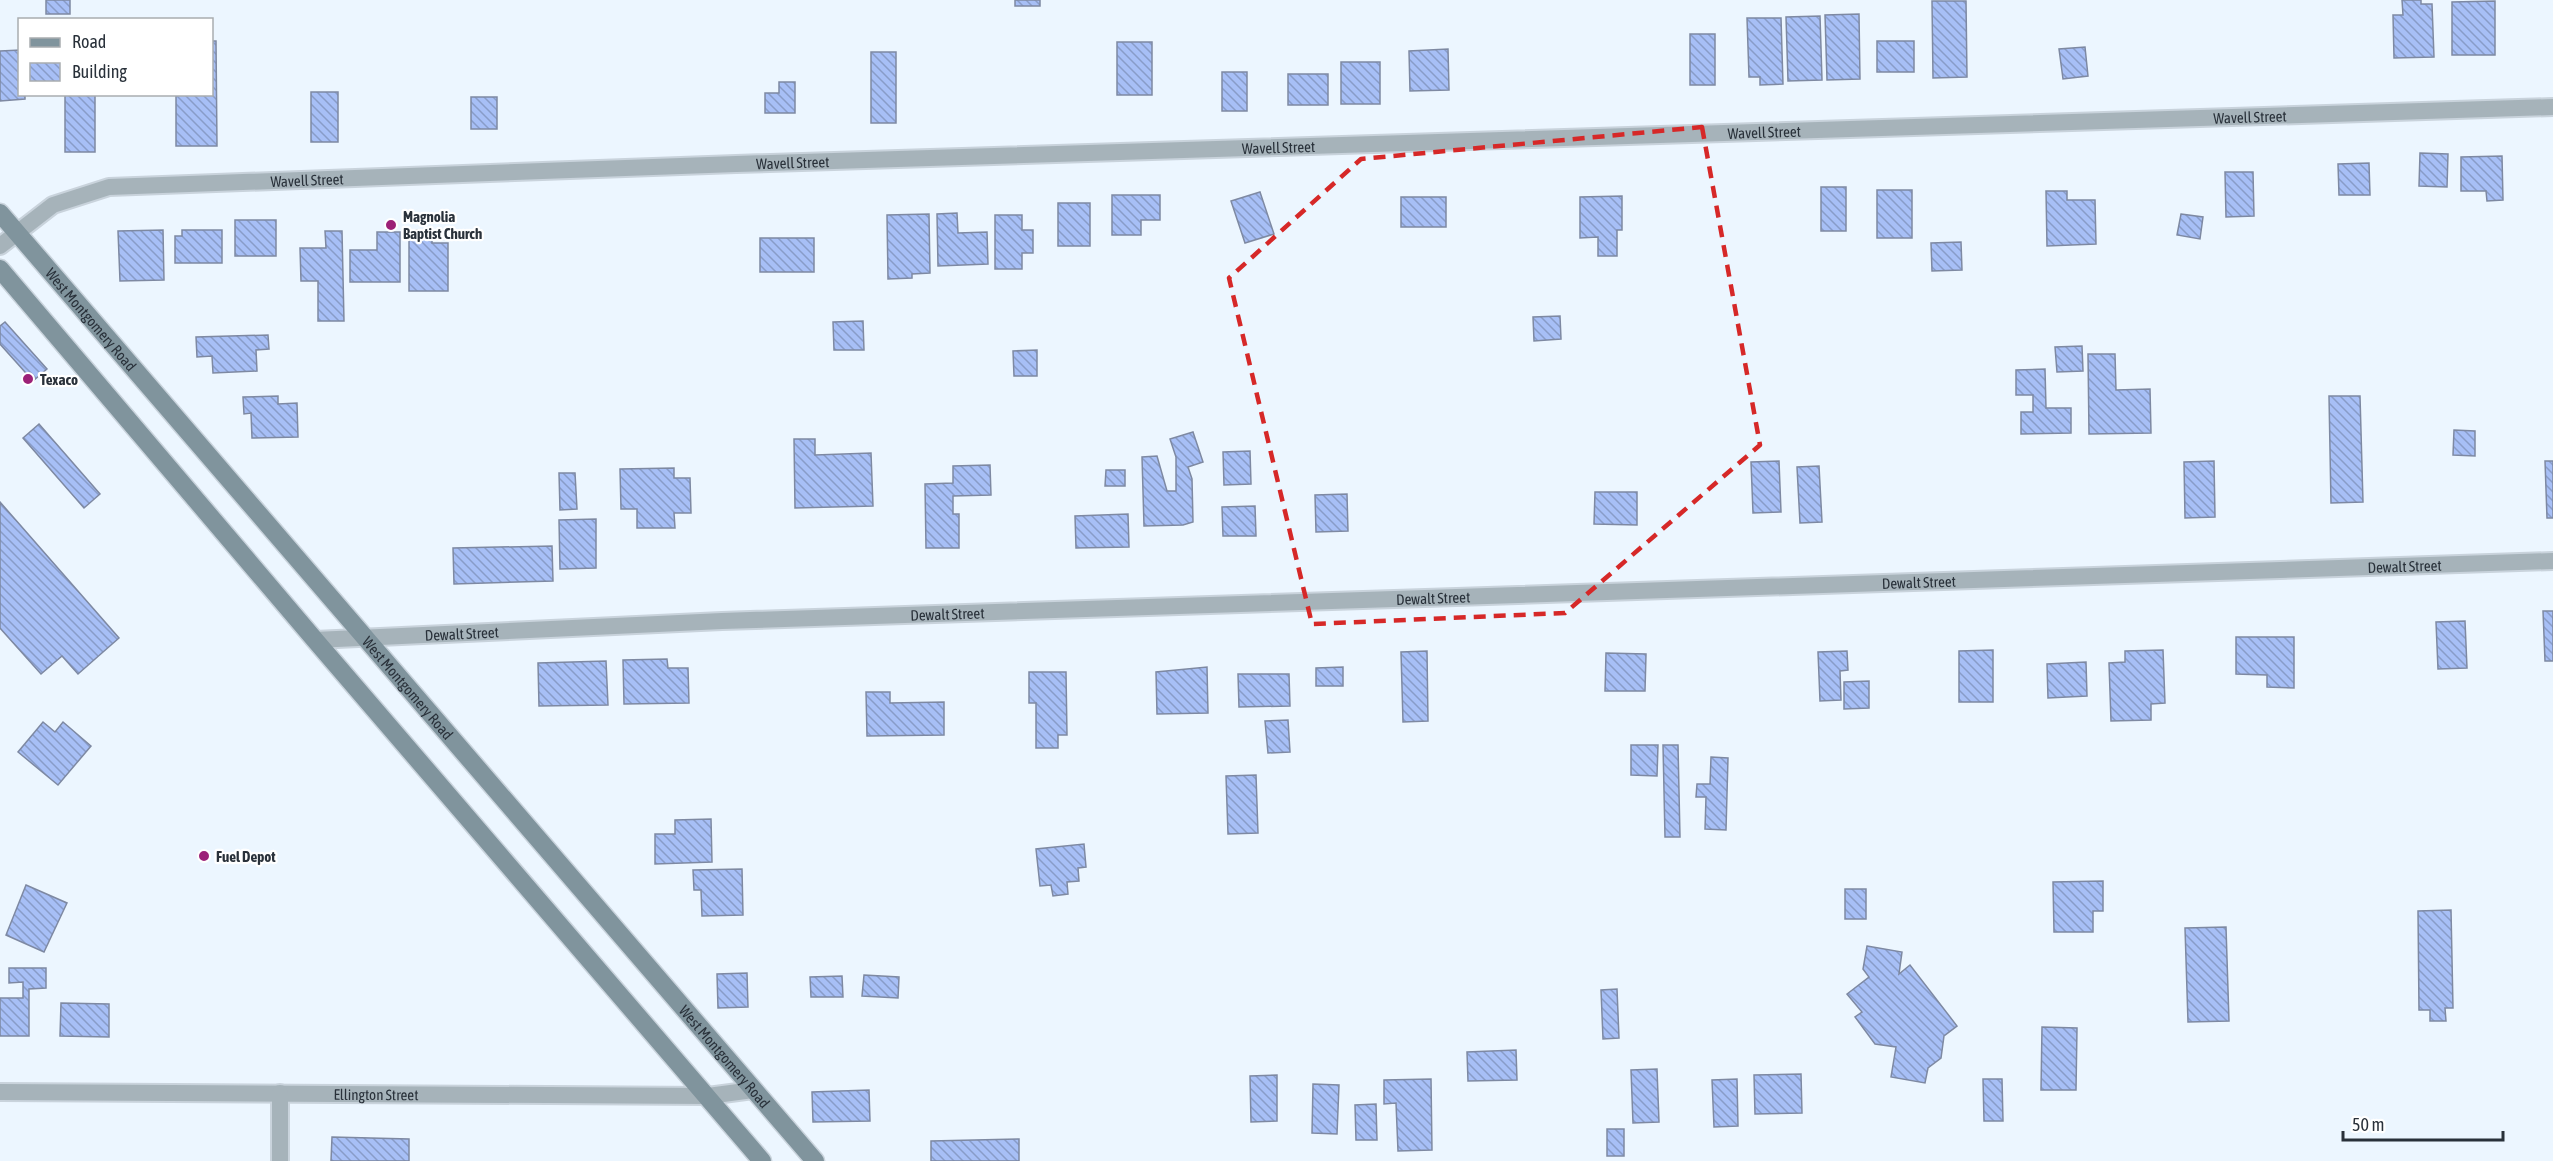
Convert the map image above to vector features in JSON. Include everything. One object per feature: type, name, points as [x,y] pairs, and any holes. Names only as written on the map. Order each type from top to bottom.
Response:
[{"type":"main road","name":"West Montgomery Road","points":[[0,213],[815,1161]]},
{"type":"main road","points":[[0,269],[762,1161]]},
{"type":"street","name":"Wavell Street","points":[[0,246],[53,205],[109,187],[736,164],[2553,107]]},
{"type":"street","name":"Dewalt Street","points":[[315,640],[734,621],[2553,561]]},
{"type":"street","name":"Ellington Street","points":[[0,1092],[708,1096],[753,1090]]},
{"type":"street","points":[[280,1094],[280,1161]]},
{"type":"highlighted area","points":[[1702,127],[1760,445],[1565,613],[1312,624],[1229,278],[1361,159]]},
{"type":"building","points":[[46,0],[70,0],[70,14],[46,14]]},
{"type":"building","points":[[1015,0],[1040,0],[1040,6],[1015,6]]},
{"type":"building","points":[[2402,0],[2421,0],[2421,4],[2432,4],[2434,57],[2394,58],[2393,15],[2403,15]]},
{"type":"building","points":[[1932,1],[1966,1],[1967,77],[1933,78]]},
{"type":"building","points":[[2495,1],[2495,55],[2452,55],[2452,2]]},
{"type":"building","points":[[1859,14],[1860,79],[1827,80],[1825,15]]},
{"type":"building","points":[[1820,16],[1822,80],[1788,81],[1786,17]]},
{"type":"building","points":[[1747,18],[1781,18],[1783,84],[1760,85],[1760,77],[1749,77]]},
{"type":"building","points":[[1690,34],[1715,34],[1715,85],[1690,85]]},
{"type":"building","points":[[213,41],[216,41],[217,146],[176,146],[176,96],[213,96]]},
{"type":"building","points":[[1877,41],[1914,41],[1914,72],[1877,72]]},
{"type":"building","points":[[1117,42],[1152,42],[1152,95],[1117,95]]},
{"type":"building","points":[[2085,47],[2088,76],[2063,79],[2059,49]]},
{"type":"building","points":[[1448,49],[1449,90],[1410,91],[1409,51]]},
{"type":"building","points":[[18,50],[18,96],[25,96],[25,99],[0,101],[0,51]]},
{"type":"building","points":[[871,52],[896,52],[896,123],[871,123]]},
{"type":"building","points":[[1341,62],[1380,62],[1380,104],[1341,104]]},
{"type":"building","points":[[1222,72],[1247,72],[1247,111],[1222,111]]},
{"type":"building","points":[[1288,74],[1328,74],[1328,105],[1288,105]]},
{"type":"building","points":[[779,82],[795,82],[795,113],[765,113],[765,93],[779,93]]},
{"type":"building","points":[[311,92],[338,92],[338,142],[311,142]]},
{"type":"building","points":[[65,96],[95,96],[95,152],[65,152]]},
{"type":"building","points":[[471,97],[497,97],[497,129],[471,129]]},
{"type":"building","points":[[2420,153],[2448,154],[2447,187],[2419,186]]},
{"type":"building","points":[[2502,156],[2503,200],[2487,201],[2486,191],[2461,191],[2461,157]]},
{"type":"building","points":[[2369,163],[2370,195],[2339,195],[2338,164]]},
{"type":"building","points":[[2225,172],[2253,172],[2254,216],[2226,217]]},
{"type":"building","points":[[1821,187],[1846,187],[1846,231],[1821,231]]},
{"type":"building","points":[[1877,190],[1912,190],[1912,238],[1877,238]]},
{"type":"building","points":[[2046,191],[2067,191],[2067,200],[2095,200],[2096,244],[2047,246]]},
{"type":"building","points":[[1260,192],[1274,234],[1245,243],[1231,201]]},
{"type":"building","points":[[1112,195],[1160,195],[1160,220],[1141,220],[1141,235],[1112,235]]},
{"type":"building","points":[[1622,196],[1622,230],[1617,230],[1617,256],[1598,256],[1598,237],[1580,238],[1580,197]]},
{"type":"building","points":[[1401,197],[1446,197],[1446,227],[1401,227]]},
{"type":"building","points":[[1058,203],[1090,203],[1090,246],[1058,246]]},
{"type":"building","points":[[957,213],[958,233],[987,232],[988,264],[938,266],[937,214]]},
{"type":"building","points":[[929,214],[930,273],[912,274],[912,278],[888,279],[887,215]]},
{"type":"building","points":[[2181,214],[2203,217],[2200,239],[2177,235]]},
{"type":"building","points":[[995,215],[1022,215],[1022,230],[1033,230],[1033,253],[1022,253],[1022,269],[995,269]]},
{"type":"building","points":[[235,220],[276,220],[276,256],[235,256]]},
{"type":"building","points":[[163,230],[164,280],[120,281],[118,231]]},
{"type":"building","points":[[182,230],[222,230],[222,263],[175,263],[175,236],[182,236]]},
{"type":"building","points":[[409,230],[432,230],[432,243],[448,243],[448,291],[409,291]]},
{"type":"building","points":[[325,231],[342,231],[344,321],[318,321],[318,281],[301,281],[300,248],[326,248]]},
{"type":"building","points":[[377,232],[400,232],[400,282],[350,282],[350,250],[377,250]]},
{"type":"building","points":[[760,238],[814,238],[814,272],[760,272]]},
{"type":"building","points":[[1961,242],[1962,270],[1932,271],[1931,243]]},
{"type":"building","points":[[1560,316],[1561,339],[1534,341],[1533,317]]},
{"type":"building","points":[[863,321],[864,350],[834,350],[833,322]]},
{"type":"building","points":[[5,322],[47,369],[33,381],[0,344],[0,326]]},
{"type":"building","points":[[268,335],[269,349],[256,350],[257,371],[213,373],[212,356],[197,357],[196,337]]},
{"type":"building","points":[[2082,346],[2083,371],[2057,372],[2055,347]]},
{"type":"building","points":[[1037,350],[1037,376],[1014,376],[1013,351]]},
{"type":"building","points":[[2088,354],[2115,354],[2116,390],[2150,389],[2151,433],[2089,434]]},
{"type":"building","points":[[2045,369],[2046,408],[2071,408],[2071,433],[2021,434],[2021,412],[2033,412],[2033,395],[2016,395],[2016,370]]},
{"type":"building","points":[[278,396],[278,404],[297,403],[298,437],[252,438],[251,413],[244,414],[243,397]]},
{"type":"building","points":[[2329,396],[2360,396],[2363,502],[2331,503]]},
{"type":"building","points":[[39,424],[100,494],[84,508],[23,438]]},
{"type":"building","points":[[2454,430],[2475,431],[2475,456],[2453,455]]},
{"type":"building","points":[[1193,432],[1203,462],[1188,467],[1192,479],[1193,522],[1183,525],[1144,526],[1142,457],[1157,456],[1167,491],[1176,491],[1176,457],[1170,439]]},
{"type":"building","points":[[794,439],[815,439],[815,455],[871,453],[873,506],[795,508]]},
{"type":"building","points":[[1250,451],[1251,484],[1224,485],[1223,452]]},
{"type":"building","points":[[1779,461],[1781,512],[1753,513],[1751,462]]},
{"type":"building","points":[[2214,461],[2215,517],[2185,518],[2184,462]]},
{"type":"building","points":[[2545,461],[2553,461],[2553,518],[2547,518]]},
{"type":"building","points":[[990,465],[991,495],[953,496],[953,514],[959,514],[959,548],[926,548],[925,484],[953,483],[953,466]]},
{"type":"building","points":[[1819,466],[1822,522],[1800,523],[1797,467]]},
{"type":"building","points":[[674,468],[674,478],[690,478],[691,513],[674,513],[675,528],[637,528],[637,509],[621,509],[620,469]]},
{"type":"building","points":[[1106,470],[1125,470],[1125,486],[1105,486]]},
{"type":"building","points":[[559,473],[575,473],[577,509],[560,510]]},
{"type":"building","points":[[1595,492],[1637,492],[1637,525],[1594,524]]},
{"type":"building","points":[[1347,494],[1348,531],[1316,532],[1315,495]]},
{"type":"building","points":[[0,502],[119,638],[78,674],[62,656],[41,674],[0,628]]},
{"type":"building","points":[[1255,506],[1256,536],[1223,536],[1222,507]]},
{"type":"building","points":[[1128,514],[1129,547],[1076,548],[1075,516]]},
{"type":"building","points":[[596,519],[596,568],[560,569],[559,520]]},
{"type":"building","points":[[552,546],[553,581],[454,584],[453,548]]},
{"type":"building","points":[[2543,611],[2553,611],[2553,661],[2545,661]]},
{"type":"building","points":[[2465,621],[2467,668],[2438,669],[2436,622]]},
{"type":"building","points":[[2236,637],[2294,637],[2294,688],[2267,687],[2267,675],[2236,674]]},
{"type":"building","points":[[1993,650],[1993,702],[1959,702],[1959,651]]},
{"type":"building","points":[[2163,650],[2165,703],[2151,704],[2151,720],[2111,721],[2109,663],[2125,662],[2125,651]]},
{"type":"building","points":[[1427,651],[1428,721],[1403,722],[1401,652]]},
{"type":"building","points":[[1847,651],[1848,670],[1840,671],[1841,700],[1820,701],[1818,652]]},
{"type":"building","points":[[1606,653],[1646,654],[1645,691],[1605,691]]},
{"type":"building","points":[[667,659],[668,668],[688,668],[689,703],[624,704],[623,660]]},
{"type":"building","points":[[606,661],[608,705],[539,706],[538,663]]},
{"type":"building","points":[[2086,662],[2087,696],[2048,698],[2047,664]]},
{"type":"building","points":[[1207,667],[1208,713],[1157,714],[1156,672]]},
{"type":"building","points":[[1343,667],[1343,686],[1316,686],[1316,668]]},
{"type":"building","points":[[1029,672],[1066,672],[1067,735],[1058,735],[1058,748],[1036,748],[1036,703],[1029,703]]},
{"type":"building","points":[[1238,674],[1289,674],[1290,706],[1239,707]]},
{"type":"building","points":[[1869,681],[1869,708],[1844,709],[1844,682]]},
{"type":"building","points":[[866,692],[890,692],[890,703],[944,702],[944,735],[867,736]]},
{"type":"building","points":[[1288,720],[1290,752],[1268,753],[1265,721]]},
{"type":"building","points":[[43,722],[55,732],[63,722],[91,746],[58,785],[18,752]]},
{"type":"building","points":[[1631,745],[1658,745],[1657,776],[1631,775]]},
{"type":"building","points":[[1663,745],[1678,745],[1680,837],[1665,837]]},
{"type":"building","points":[[1711,757],[1728,758],[1726,830],[1705,829],[1706,797],[1696,797],[1697,784],[1710,784]]},
{"type":"building","points":[[1256,775],[1258,833],[1228,834],[1226,776]]},
{"type":"building","points":[[711,819],[712,862],[655,864],[655,834],[675,834],[675,820]]},
{"type":"building","points":[[1084,844],[1086,867],[1078,868],[1079,881],[1067,882],[1068,894],[1053,896],[1051,885],[1040,886],[1036,849]]},
{"type":"building","points":[[742,869],[743,915],[702,916],[701,890],[694,890],[693,870]]},
{"type":"building","points":[[2103,881],[2103,911],[2093,911],[2093,932],[2054,932],[2053,882]]},
{"type":"building","points":[[26,885],[67,903],[44,952],[6,935]]},
{"type":"building","points":[[1845,889],[1866,889],[1866,919],[1845,919]]},
{"type":"building","points":[[2451,910],[2453,1008],[2445,1008],[2446,1021],[2430,1021],[2430,1010],[2419,1010],[2418,911]]},
{"type":"building","points":[[2226,927],[2229,1021],[2188,1022],[2185,928]]},
{"type":"building","points":[[1867,946],[1902,952],[1899,974],[1910,965],[1957,1026],[1944,1036],[1941,1058],[1928,1068],[1925,1083],[1891,1077],[1896,1047],[1875,1044],[1855,1017],[1862,1012],[1847,994],[1869,977],[1863,969]]},
{"type":"building","points":[[9,968],[46,968],[46,988],[29,989],[29,1036],[0,1036],[0,998],[23,998],[23,982],[9,983]]},
{"type":"building","points":[[747,973],[748,1007],[718,1008],[717,974]]},
{"type":"building","points":[[864,975],[899,977],[898,998],[862,996]]},
{"type":"building","points":[[842,976],[843,997],[811,997],[810,977]]},
{"type":"building","points":[[1617,989],[1619,1038],[1603,1039],[1601,990]]},
{"type":"building","points":[[61,1003],[109,1004],[109,1037],[60,1036]]},
{"type":"building","points":[[2042,1027],[2077,1028],[2076,1090],[2041,1090]]},
{"type":"building","points":[[1516,1050],[1517,1080],[1468,1081],[1467,1052]]},
{"type":"building","points":[[1657,1069],[1659,1122],[1633,1123],[1631,1070]]},
{"type":"building","points":[[1801,1074],[1802,1113],[1755,1114],[1754,1075]]},
{"type":"building","points":[[1277,1075],[1277,1121],[1251,1122],[1250,1076]]},
{"type":"building","points":[[1431,1079],[1432,1150],[1398,1151],[1396,1103],[1384,1104],[1384,1080]]},
{"type":"building","points":[[1737,1079],[1738,1126],[1714,1127],[1712,1080]]},
{"type":"building","points":[[1983,1079],[2002,1079],[2003,1121],[1984,1121]]},
{"type":"building","points":[[1313,1084],[1339,1085],[1337,1134],[1312,1133]]},
{"type":"building","points":[[869,1090],[870,1121],[813,1122],[812,1092]]},
{"type":"building","points":[[1376,1104],[1377,1140],[1356,1140],[1355,1105]]},
{"type":"building","points":[[1607,1129],[1624,1129],[1624,1156],[1607,1156]]},
{"type":"building","points":[[332,1137],[409,1139],[409,1161],[331,1161]]},
{"type":"building","points":[[1019,1139],[1019,1161],[931,1161],[931,1141]]},
{"type":"place","name":"Magnolia Baptist Church","points":[[391,225]]},
{"type":"place","name":"Texaco","points":[[28,379]]},
{"type":"place","name":"Fuel Depot","points":[[204,856]]}]
